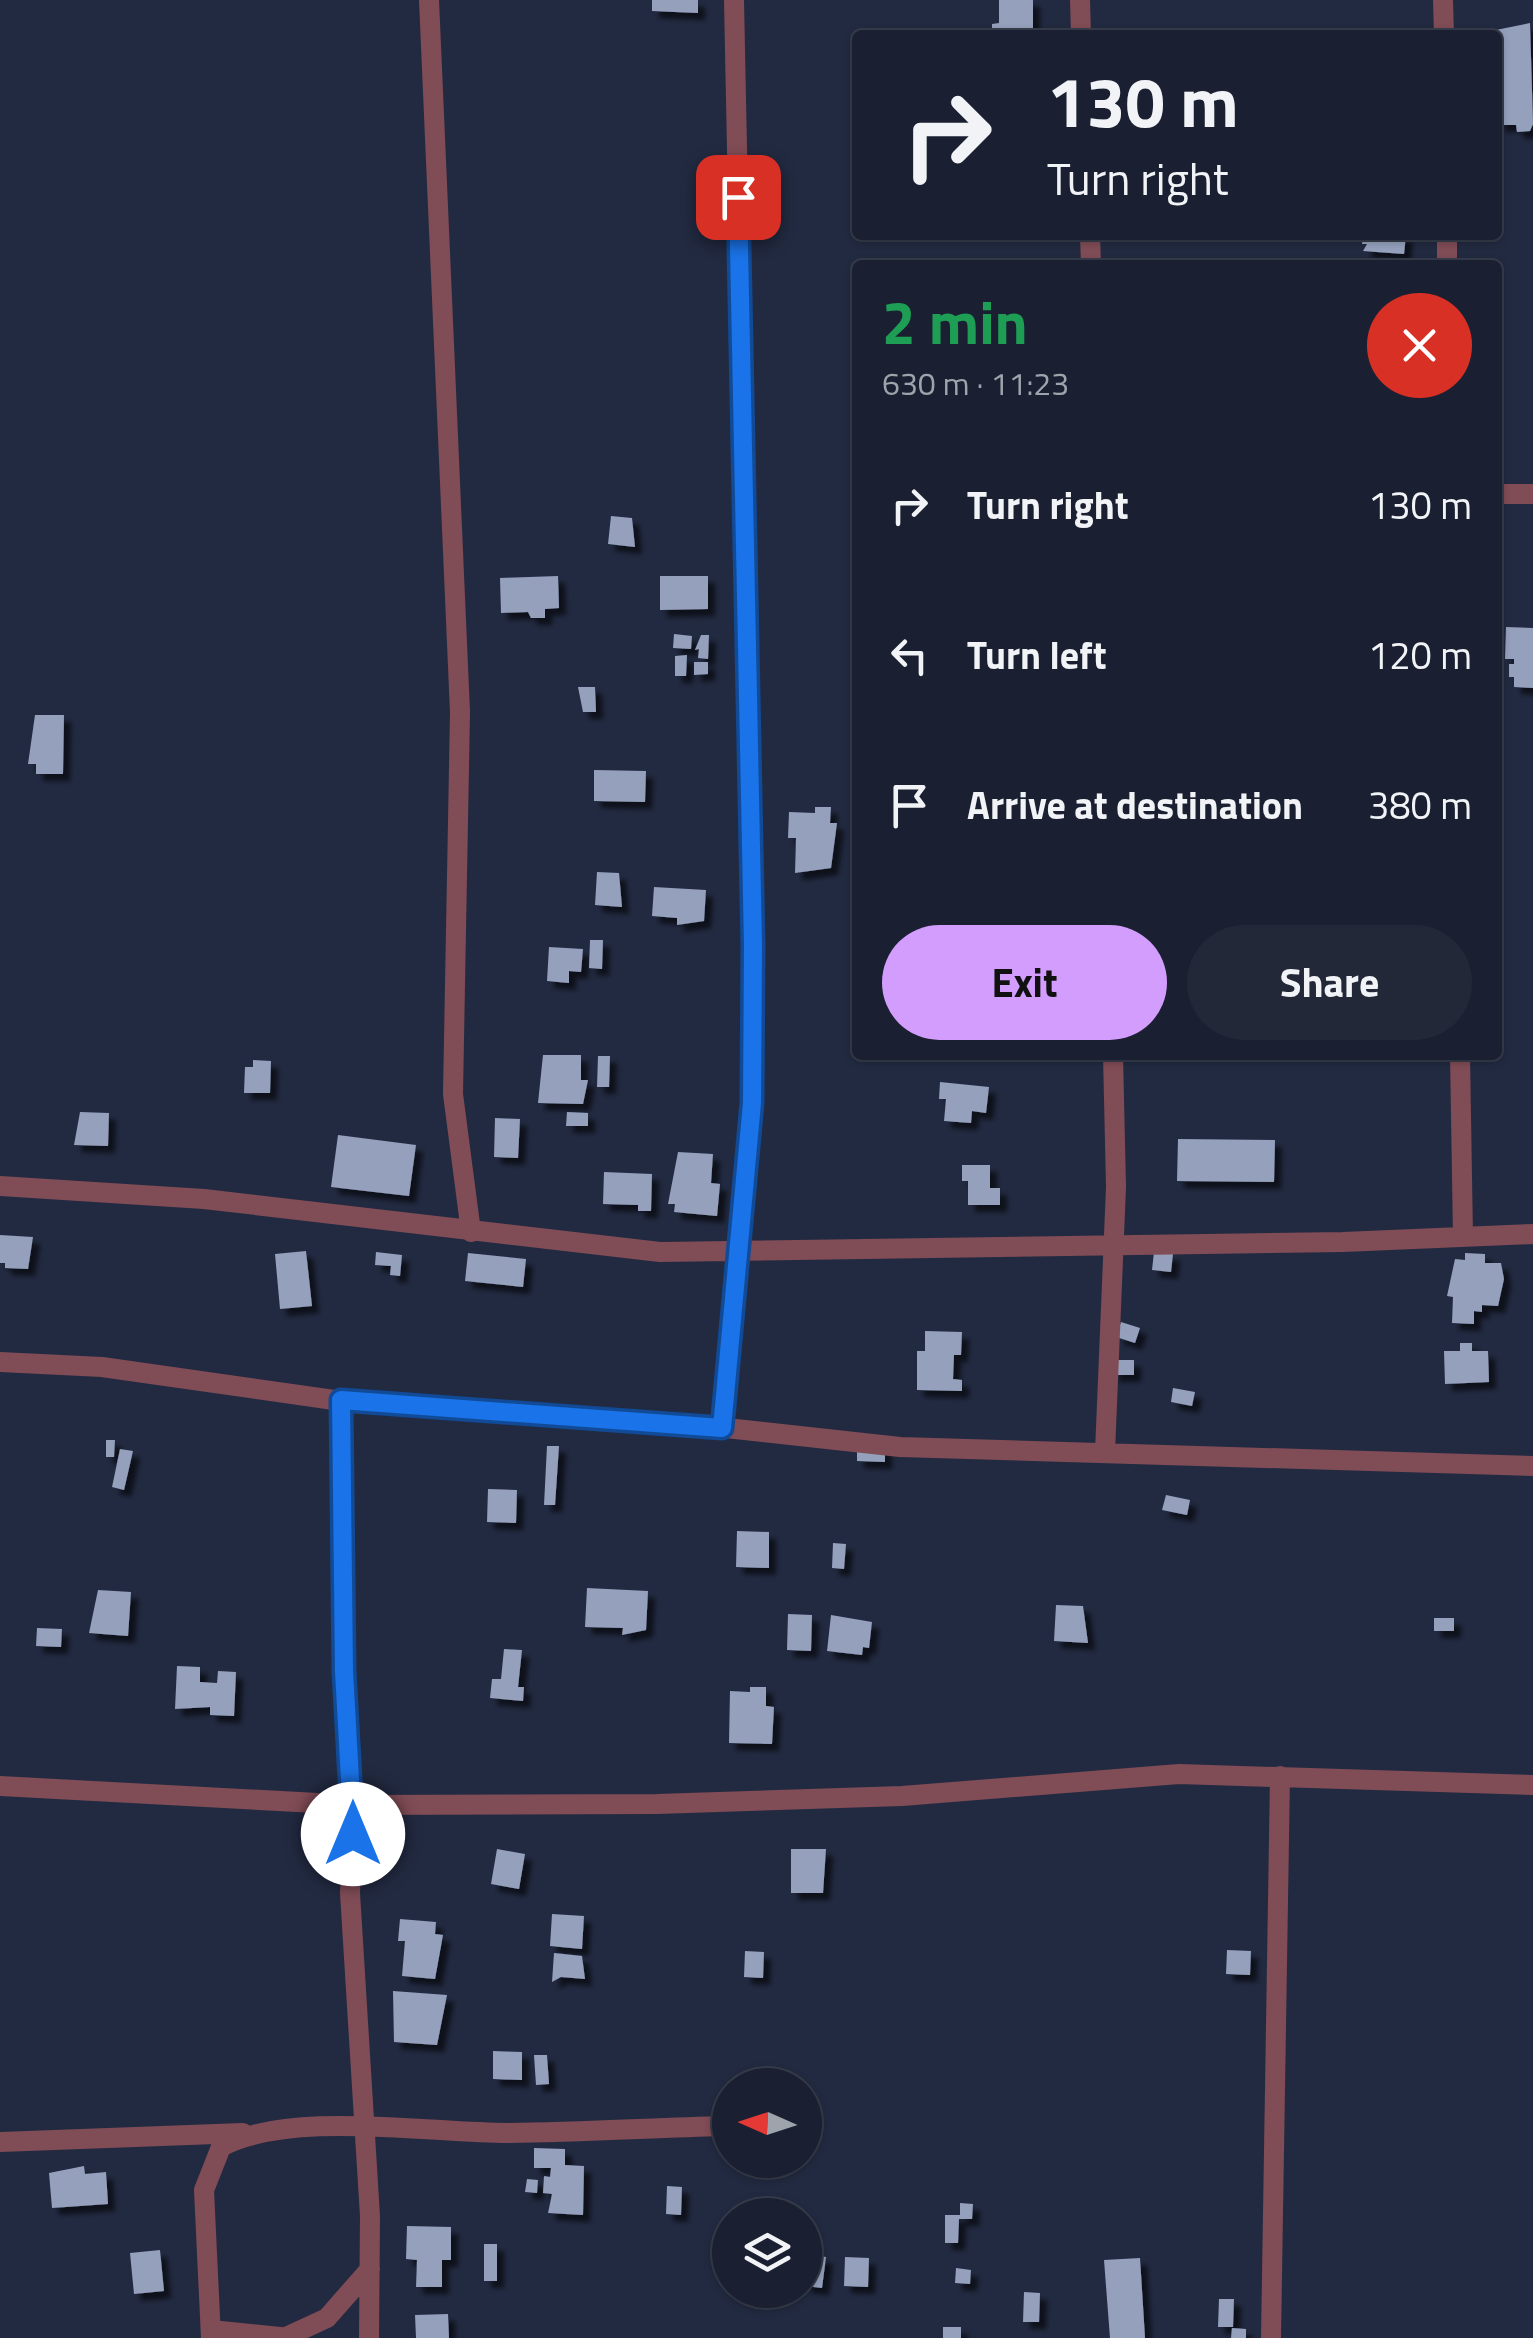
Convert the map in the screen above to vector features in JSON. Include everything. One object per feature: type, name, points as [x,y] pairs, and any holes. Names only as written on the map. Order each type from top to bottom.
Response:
[{"type":"street","points":[[428,0],[460,712],[453,1094],[472,1232]]},
{"type":"street","points":[[722,1428],[752,1103],[753,946],[734,0]]},
{"type":"street","points":[[1080,0],[1081,30]]},
{"type":"street","points":[[1443,0],[1444,30]]},
{"type":"street","points":[[1502,494],[1533,494]]},
{"type":"street","points":[[1105,1452],[1116,1186],[1113,1060]]},
{"type":"street","points":[[1460,1060],[1463,1237]]},
{"type":"street","points":[[0,1186],[204,1199],[660,1252],[1533,1234]]},
{"type":"street","points":[[0,1362],[102,1366],[341,1400],[722,1428],[900,1447],[1533,1466]]},
{"type":"street","points":[[341,1400],[346,1706],[354,1805],[350,1893],[364,2128],[369,2338]]},
{"type":"street","points":[[0,1786],[354,1805],[657,1804],[902,1796],[1179,1774],[1533,1785]]},
{"type":"street","points":[[1271,2338],[1280,1776]]},
{"type":"street","points":[[0,2142],[364,2128],[507,2133],[712,2126]]},
{"type":"street","points":[[247,2133],[221,2147],[204,2190],[211,2334],[289,2337],[326,2318],[370,2269]]},
{"type":"building","points":[[652,0],[698,0],[698,13],[652,11]]},
{"type":"building","points":[[999,0],[1033,0],[1033,30],[992,30],[992,24],[999,23]]},
{"type":"building","points":[[1530,23],[1530,131],[1517,132],[1516,125],[1502,125],[1502,30],[1496,30]]},
{"type":"building","points":[[1362,240],[1405,240],[1404,254],[1363,251],[1367,244],[1362,244]]},
{"type":"building","points":[[611,516],[632,518],[635,547],[608,544]]},
{"type":"building","points":[[558,576],[559,608],[545,609],[545,618],[531,618],[528,612],[501,613],[500,578]]},
{"type":"building","points":[[660,576],[708,576],[708,609],[660,610]]},
{"type":"building","points":[[1506,627],[1533,628],[1533,688],[1514,687],[1514,677],[1509,677],[1509,664],[1514,664],[1514,659],[1505,659]]},
{"type":"building","points":[[674,634],[692,636],[691,649],[673,648]]},
{"type":"building","points":[[701,635],[709,635],[708,659],[698,658],[699,649],[695,650]]},
{"type":"building","points":[[687,655],[686,676],[675,676],[675,656]]},
{"type":"building","points":[[694,662],[708,662],[708,674],[694,675]]},
{"type":"building","points":[[578,687],[595,687],[596,712],[583,712]]},
{"type":"building","points":[[35,715],[64,715],[63,774],[36,774],[36,764],[28,764]]},
{"type":"building","points":[[594,770],[646,771],[645,802],[594,801]]},
{"type":"building","points":[[815,807],[831,807],[830,823],[837,823],[831,868],[795,873],[796,838],[788,838],[789,812],[815,813]]},
{"type":"building","points":[[597,872],[619,873],[622,907],[595,905]]},
{"type":"building","points":[[654,887],[706,890],[704,921],[677,925],[677,918],[652,916]]},
{"type":"building","points":[[590,940],[603,940],[602,969],[589,968]]},
{"type":"building","points":[[549,947],[583,949],[581,972],[569,971],[569,983],[547,981]]},
{"type":"building","points":[[543,1055],[581,1055],[581,1080],[588,1080],[583,1104],[538,1103]]},
{"type":"building","points":[[598,1056],[610,1056],[609,1087],[597,1087]]},
{"type":"building","points":[[253,1060],[271,1061],[270,1093],[244,1093],[245,1067],[253,1067]]},
{"type":"building","points":[[940,1082],[989,1087],[986,1113],[972,1111],[971,1123],[944,1121],[946,1099],[939,1099]]},
{"type":"building","points":[[80,1112],[109,1113],[108,1146],[74,1145]]},
{"type":"building","points":[[567,1112],[588,1113],[588,1126],[566,1126]]},
{"type":"building","points":[[495,1118],[520,1119],[518,1158],[494,1157]]},
{"type":"building","points":[[338,1135],[416,1145],[409,1196],[331,1187]]},
{"type":"building","points":[[1178,1139],[1275,1140],[1274,1182],[1177,1181]]},
{"type":"building","points":[[678,1152],[713,1154],[711,1183],[720,1184],[717,1216],[674,1212],[675,1204],[668,1204]]},
{"type":"building","points":[[962,1165],[990,1165],[990,1188],[1000,1188],[1000,1205],[968,1205],[968,1181],[962,1181]]},
{"type":"building","points":[[604,1172],[652,1174],[651,1211],[638,1211],[638,1205],[603,1204]]},
{"type":"building","points":[[0,1235],[33,1237],[28,1269],[5,1268],[5,1263],[0,1263]]},
{"type":"building","points":[[306,1251],[312,1306],[280,1309],[275,1254]]},
{"type":"building","points":[[376,1252],[402,1255],[400,1276],[390,1275],[391,1266],[375,1265]]},
{"type":"building","points":[[1154,1252],[1173,1254],[1171,1272],[1152,1270]]},
{"type":"building","points":[[468,1253],[526,1259],[523,1287],[465,1281]]},
{"type":"building","points":[[1465,1253],[1485,1254],[1485,1263],[1501,1263],[1504,1279],[1498,1306],[1482,1305],[1482,1312],[1474,1311],[1474,1324],[1452,1323],[1453,1297],[1447,1296],[1455,1259],[1465,1260]]},
{"type":"building","points":[[1121,1322],[1140,1328],[1135,1343],[1116,1337]]},
{"type":"building","points":[[925,1331],[962,1332],[961,1355],[954,1355],[953,1379],[962,1380],[962,1391],[917,1390],[917,1351],[925,1351]]},
{"type":"building","points":[[1460,1343],[1472,1343],[1472,1351],[1488,1351],[1489,1382],[1445,1384],[1444,1351],[1460,1351]]},
{"type":"building","points":[[1112,1360],[1134,1360],[1134,1375],[1112,1375]]},
{"type":"building","points":[[1173,1388],[1195,1392],[1192,1406],[1171,1402]]},
{"type":"building","points":[[106,1440],[115,1440],[114,1457],[106,1457]]},
{"type":"building","points":[[547,1446],[559,1446],[555,1505],[544,1505]]},
{"type":"building","points":[[857,1447],[885,1447],[885,1462],[857,1461]]},
{"type":"building","points":[[120,1449],[133,1451],[124,1490],[112,1487]]},
{"type":"building","points":[[488,1489],[517,1490],[516,1523],[487,1522]]},
{"type":"building","points":[[1166,1495],[1190,1500],[1187,1515],[1162,1510]]},
{"type":"building","points":[[737,1531],[769,1532],[769,1568],[736,1567]]},
{"type":"building","points":[[833,1543],[846,1544],[844,1569],[832,1568]]},
{"type":"building","points":[[587,1588],[648,1591],[646,1630],[622,1635],[623,1628],[585,1627]]},
{"type":"building","points":[[98,1590],[131,1592],[128,1636],[89,1633]]},
{"type":"building","points":[[1056,1605],[1083,1606],[1088,1643],[1054,1641]]},
{"type":"building","points":[[788,1614],[812,1615],[811,1651],[787,1650]]},
{"type":"building","points":[[831,1615],[872,1622],[869,1648],[863,1647],[862,1655],[827,1651]]},
{"type":"building","points":[[1434,1618],[1454,1618],[1454,1631],[1434,1631]]},
{"type":"building","points":[[37,1628],[62,1629],[61,1647],[36,1646]]},
{"type":"building","points":[[504,1649],[522,1650],[518,1687],[524,1687],[523,1701],[490,1698],[492,1679],[501,1679]]},
{"type":"building","points":[[177,1666],[200,1667],[200,1682],[217,1683],[218,1671],[236,1672],[234,1716],[210,1715],[210,1707],[175,1709]]},
{"type":"building","points":[[750,1687],[766,1687],[766,1706],[774,1707],[772,1744],[729,1743],[730,1691],[750,1692]]},
{"type":"building","points":[[497,1849],[525,1854],[519,1889],[491,1884]]},
{"type":"building","points":[[791,1849],[826,1849],[823,1893],[791,1893]]},
{"type":"building","points":[[552,1914],[584,1916],[582,1949],[550,1946]]},
{"type":"building","points":[[400,1919],[436,1922],[435,1934],[443,1935],[435,1979],[402,1976],[405,1941],[398,1941]]},
{"type":"building","points":[[1227,1950],[1251,1951],[1250,1975],[1226,1974]]},
{"type":"building","points":[[745,1951],[764,1952],[763,1978],[744,1977]]},
{"type":"building","points":[[554,1953],[582,1956],[585,1979],[561,1977],[552,1982]]},
{"type":"building","points":[[393,1991],[447,1995],[437,2045],[394,2042]]},
{"type":"building","points":[[493,2051],[522,2052],[522,2080],[493,2079]]},
{"type":"building","points":[[534,2055],[547,2055],[549,2084],[536,2085]]},
{"type":"building","points":[[534,2148],[565,2149],[565,2165],[584,2166],[583,2215],[548,2213],[552,2194],[543,2193],[544,2176],[550,2177],[551,2168],[534,2168]]},
{"type":"building","points":[[84,2166],[85,2174],[106,2172],[108,2204],[52,2208],[49,2173]]},
{"type":"building","points":[[527,2179],[538,2180],[537,2193],[525,2192]]},
{"type":"building","points":[[667,2186],[682,2187],[681,2215],[666,2214]]},
{"type":"building","points":[[960,2203],[973,2204],[972,2219],[959,2219],[958,2243],[945,2243],[945,2215],[960,2215]]},
{"type":"building","points":[[407,2226],[451,2227],[451,2260],[442,2260],[442,2287],[416,2287],[417,2260],[406,2259]]},
{"type":"building","points":[[484,2244],[497,2244],[497,2281],[484,2281]]},
{"type":"building","points":[[160,2250],[164,2291],[134,2294],[130,2253]]},
{"type":"building","points":[[822,2256],[826,2257],[822,2288]]},
{"type":"building","points":[[845,2257],[869,2258],[868,2287],[844,2286]]},
{"type":"building","points":[[1140,2258],[1145,2338],[1110,2338],[1104,2260]]},
{"type":"building","points":[[956,2268],[971,2270],[970,2284],[955,2283]]},
{"type":"building","points":[[1024,2292],[1040,2293],[1039,2322],[1023,2322]]},
{"type":"building","points":[[1219,2299],[1234,2299],[1233,2327],[1218,2327]]},
{"type":"building","points":[[448,2314],[449,2338],[416,2338],[415,2315]]},
{"type":"building","points":[[943,2327],[961,2327],[961,2338],[943,2338]]},
{"type":"building","points":[[1232,2328],[1246,2329],[1246,2338],[1231,2338]]},
{"type":"route","points":[[353,1834],[344,1671],[341,1400],[722,1428],[752,1103],[753,946],[738,197]]}]
